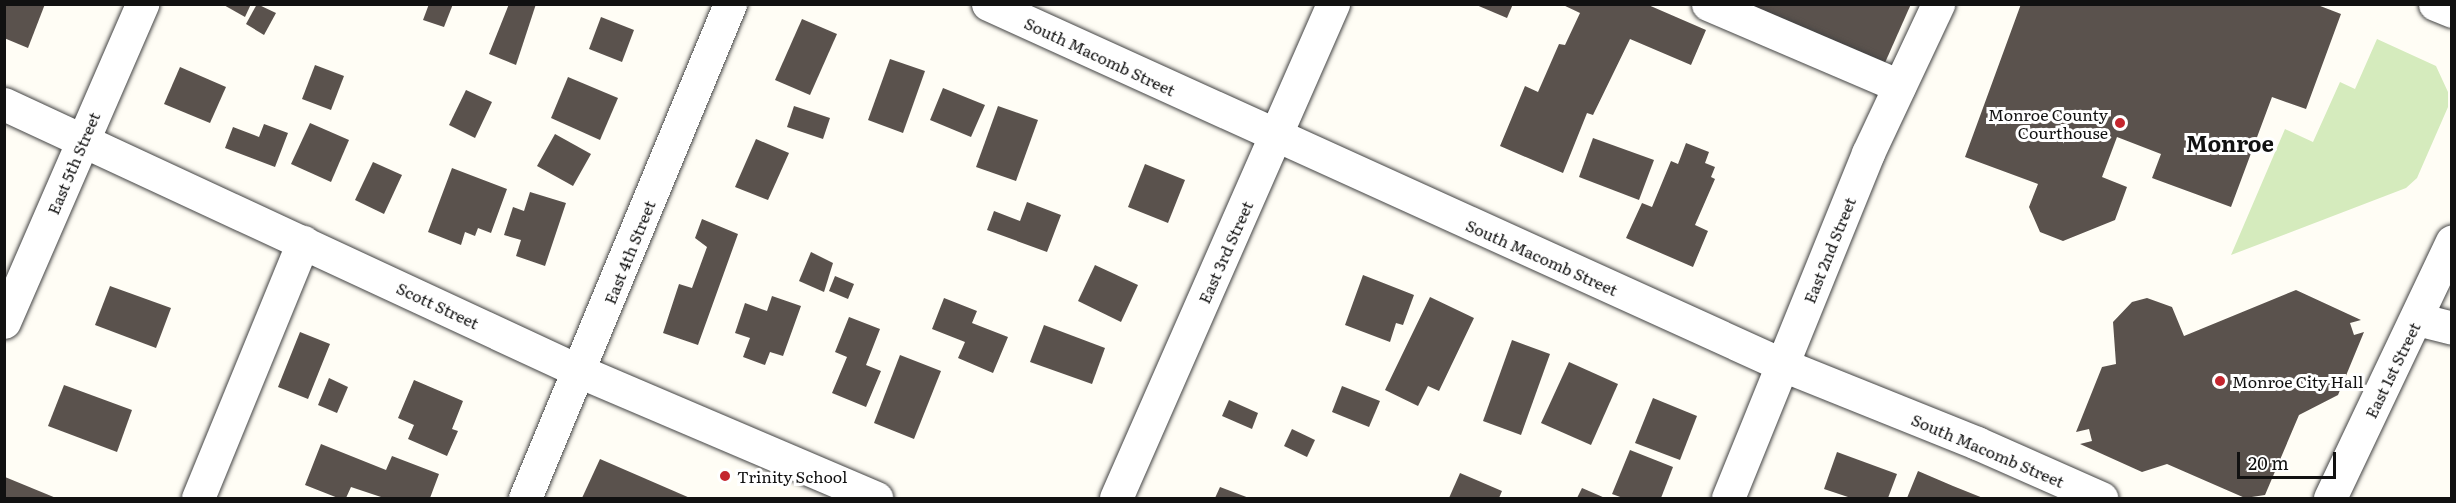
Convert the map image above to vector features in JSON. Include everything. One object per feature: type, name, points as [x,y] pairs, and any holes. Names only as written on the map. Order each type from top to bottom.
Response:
[{"type":"street","name":"East 5th Street","points":[[4,322],[142,4]]},
{"type":"street","name":"East 4th Street","points":[[525,498],[580,372],[730,4]]},
{"type":"street","name":"South Macomb Street","points":[[988,4],[1783,365],[1977,443],[2101,498]]},
{"type":"street","name":"East 3rd Street","points":[[1116,498],[1333,4]]},
{"type":"street","points":[[1708,4],[1899,86]]},
{"type":"street","name":"East 2nd Street","points":[[1728,498],[1899,86],[1938,4]]},
{"type":"street","points":[[2435,4],[2451,11]]},
{"type":"street","name":"Scott Street","points":[[4,104],[580,372],[876,498]]},
{"type":"street","name":"East 1st Street","points":[[2330,498],[2417,319],[2451,241]]},
{"type":"street","points":[[198,498],[303,242]]},
{"type":"street","points":[[2417,319],[2451,328]]},
{"type":"green space","points":[[2377,39],[2436,66],[2448,92],[2448,107],[2417,178],[2406,188],[2231,255],[2285,129],[2313,142],[2340,82],[2355,89]]},
{"type":"building","points":[[4,4],[45,4],[28,48],[4,38]]},
{"type":"building","points":[[222,4],[251,4],[245,17]]},
{"type":"building","points":[[257,4],[276,13],[264,35],[246,24]]},
{"type":"building","points":[[429,4],[453,4],[444,27],[423,20]]},
{"type":"building","points":[[509,4],[536,4],[516,65],[489,54]]},
{"type":"building","points":[[1474,4],[1513,4],[1507,18]]},
{"type":"building","points":[[1561,4],[1646,4],[1706,30],[1691,65],[1630,39],[1593,115],[1587,113],[1563,173],[1500,146],[1525,86],[1538,92],[1559,44],[1565,45],[1580,13]]},
{"type":"building","points":[[1725,4],[1911,4],[1880,74]]},
{"type":"building","name":"Monroe County Courthouse","points":[[2021,4],[2315,4],[2341,14],[2306,109],[2272,97],[2231,207],[2152,178],[2161,154],[2117,137],[2102,177],[2127,187],[2115,220],[2063,241],[2040,232],[2029,207],[2038,184],[1965,157]]},
{"type":"building","points":[[601,17],[634,30],[622,62],[589,49]]},
{"type":"building","points":[[802,19],[837,34],[810,95],[775,80]]},
{"type":"building","points":[[890,59],[925,71],[903,133],[868,120]]},
{"type":"building","points":[[315,65],[344,76],[331,110],[302,99]]},
{"type":"building","points":[[180,67],[226,87],[210,123],[164,104]]},
{"type":"building","points":[[568,77],[618,98],[600,140],[551,118]]},
{"type":"building","points":[[943,88],[985,105],[971,137],[930,120]]},
{"type":"building","points":[[466,90],[492,102],[475,138],[449,125]]},
{"type":"building","points":[[794,106],[830,118],[823,139],[787,127]]},
{"type":"building","points":[[998,106],[1038,120],[1016,181],[976,167]]},
{"type":"building","points":[[310,123],[349,140],[331,182],[291,164]]},
{"type":"building","points":[[264,124],[288,133],[275,167],[225,148],[233,127],[259,137]]},
{"type":"building","points":[[555,134],[591,154],[573,186],[537,166]]},
{"type":"building","points":[[1593,138],[1654,160],[1639,200],[1579,177]]},
{"type":"building","points":[[756,139],[789,153],[768,200],[735,187]]},
{"type":"building","points":[[1686,143],[1709,152],[1705,163],[1715,167],[1711,177],[1715,179],[1695,225],[1708,231],[1693,267],[1626,238],[1642,203],[1652,207],[1671,161],[1678,164]]},
{"type":"building","points":[[373,162],[402,175],[384,214],[355,200]]},
{"type":"building","points":[[1145,164],[1185,180],[1168,223],[1128,207]]},
{"type":"building","points":[[452,168],[507,189],[491,233],[478,228],[475,236],[465,232],[461,245],[428,232]]},
{"type":"building","points":[[530,192],[566,203],[545,266],[516,256],[521,240],[504,235],[513,207],[524,211]]},
{"type":"building","points":[[1027,202],[1061,215],[1047,252],[987,230],[994,211],[1020,221]]},
{"type":"building","points":[[702,219],[738,234],[698,345],[663,333],[679,284],[692,288],[707,247],[695,238]]},
{"type":"building","points":[[811,252],[833,263],[824,292],[799,281]]},
{"type":"building","points":[[1095,265],[1138,285],[1121,322],[1078,301]]},
{"type":"building","points":[[1363,275],[1414,295],[1403,325],[1396,323],[1390,342],[1345,325]]},
{"type":"building","points":[[835,276],[854,284],[848,299],[829,291]]},
{"type":"building","points":[[110,286],[171,308],[156,348],[95,325]]},
{"type":"building","name":"Monroe City Hall","points":[[2296,290],[2361,320],[2350,323],[2354,335],[2364,332],[2338,395],[2299,415],[2265,495],[2245,498],[2167,464],[2142,472],[2080,444],[2092,441],[2089,429],[2076,432],[2102,367],[2116,364],[2113,322],[2132,302],[2147,298],[2172,307],[2184,336]]},
{"type":"building","points":[[772,296],[801,306],[783,356],[770,352],[765,365],[743,357],[750,338],[735,333],[745,303],[767,311]]},
{"type":"building","points":[[1430,297],[1474,318],[1439,391],[1428,386],[1418,406],[1385,390]]},
{"type":"building","points":[[944,298],[977,311],[972,323],[1008,337],[993,373],[958,358],[965,342],[932,329]]},
{"type":"building","points":[[849,317],[880,329],[866,365],[881,371],[866,407],[832,393],[847,357],[835,352]]},
{"type":"building","points":[[1044,325],[1105,348],[1092,384],[1030,362]]},
{"type":"building","points":[[300,332],[330,344],[308,399],[278,387]]},
{"type":"building","points":[[1512,340],[1550,354],[1521,435],[1483,421]]},
{"type":"building","points":[[900,355],[941,371],[914,439],[874,423]]},
{"type":"building","points":[[1569,362],[1618,384],[1591,445],[1541,423]]},
{"type":"building","points":[[329,378],[348,387],[337,413],[318,405]]},
{"type":"building","points":[[414,380],[463,401],[452,429],[458,431],[447,456],[408,439],[414,425],[398,418]]},
{"type":"building","points":[[64,385],[132,410],[117,452],[48,426]]},
{"type":"building","points":[[1342,386],[1380,401],[1369,427],[1332,412]]},
{"type":"building","points":[[1653,398],[1697,416],[1680,460],[1635,443]]},
{"type":"building","points":[[1229,400],[1258,413],[1252,429],[1222,416]]},
{"type":"building","points":[[1292,429],[1315,440],[1307,457],[1284,446]]},
{"type":"building","points":[[321,444],[386,470],[392,456],[439,474],[430,498],[384,498],[351,487],[346,498],[338,498],[305,485]]},
{"type":"building","points":[[1630,450],[1673,467],[1661,498],[1623,498],[1612,494]]},
{"type":"building","points":[[1837,452],[1897,474],[1888,498],[1851,498],[1824,489]]},
{"type":"building","points":[[600,459],[690,498],[582,498]]},
{"type":"building","points":[[1918,471],[1953,486],[1983,498],[1907,498]]},
{"type":"building","points":[[1460,473],[1502,491],[1499,498],[1449,498]]},
{"type":"building","points":[[5,477],[56,498],[5,498]]},
{"type":"building","points":[[1220,487],[1249,498],[1215,498]]},
{"type":"building","points":[[1582,488],[1605,498],[1577,498]]},
{"type":"place","name":"Monroe County Courthouse","points":[[2120,123]]},
{"type":"place","name":"Monroe City Hall","points":[[2220,381]]},
{"type":"place","name":"Trinity School","points":[[725,476]]},
{"type":"district","name":"Monroe","points":[[2230,143]]}]
